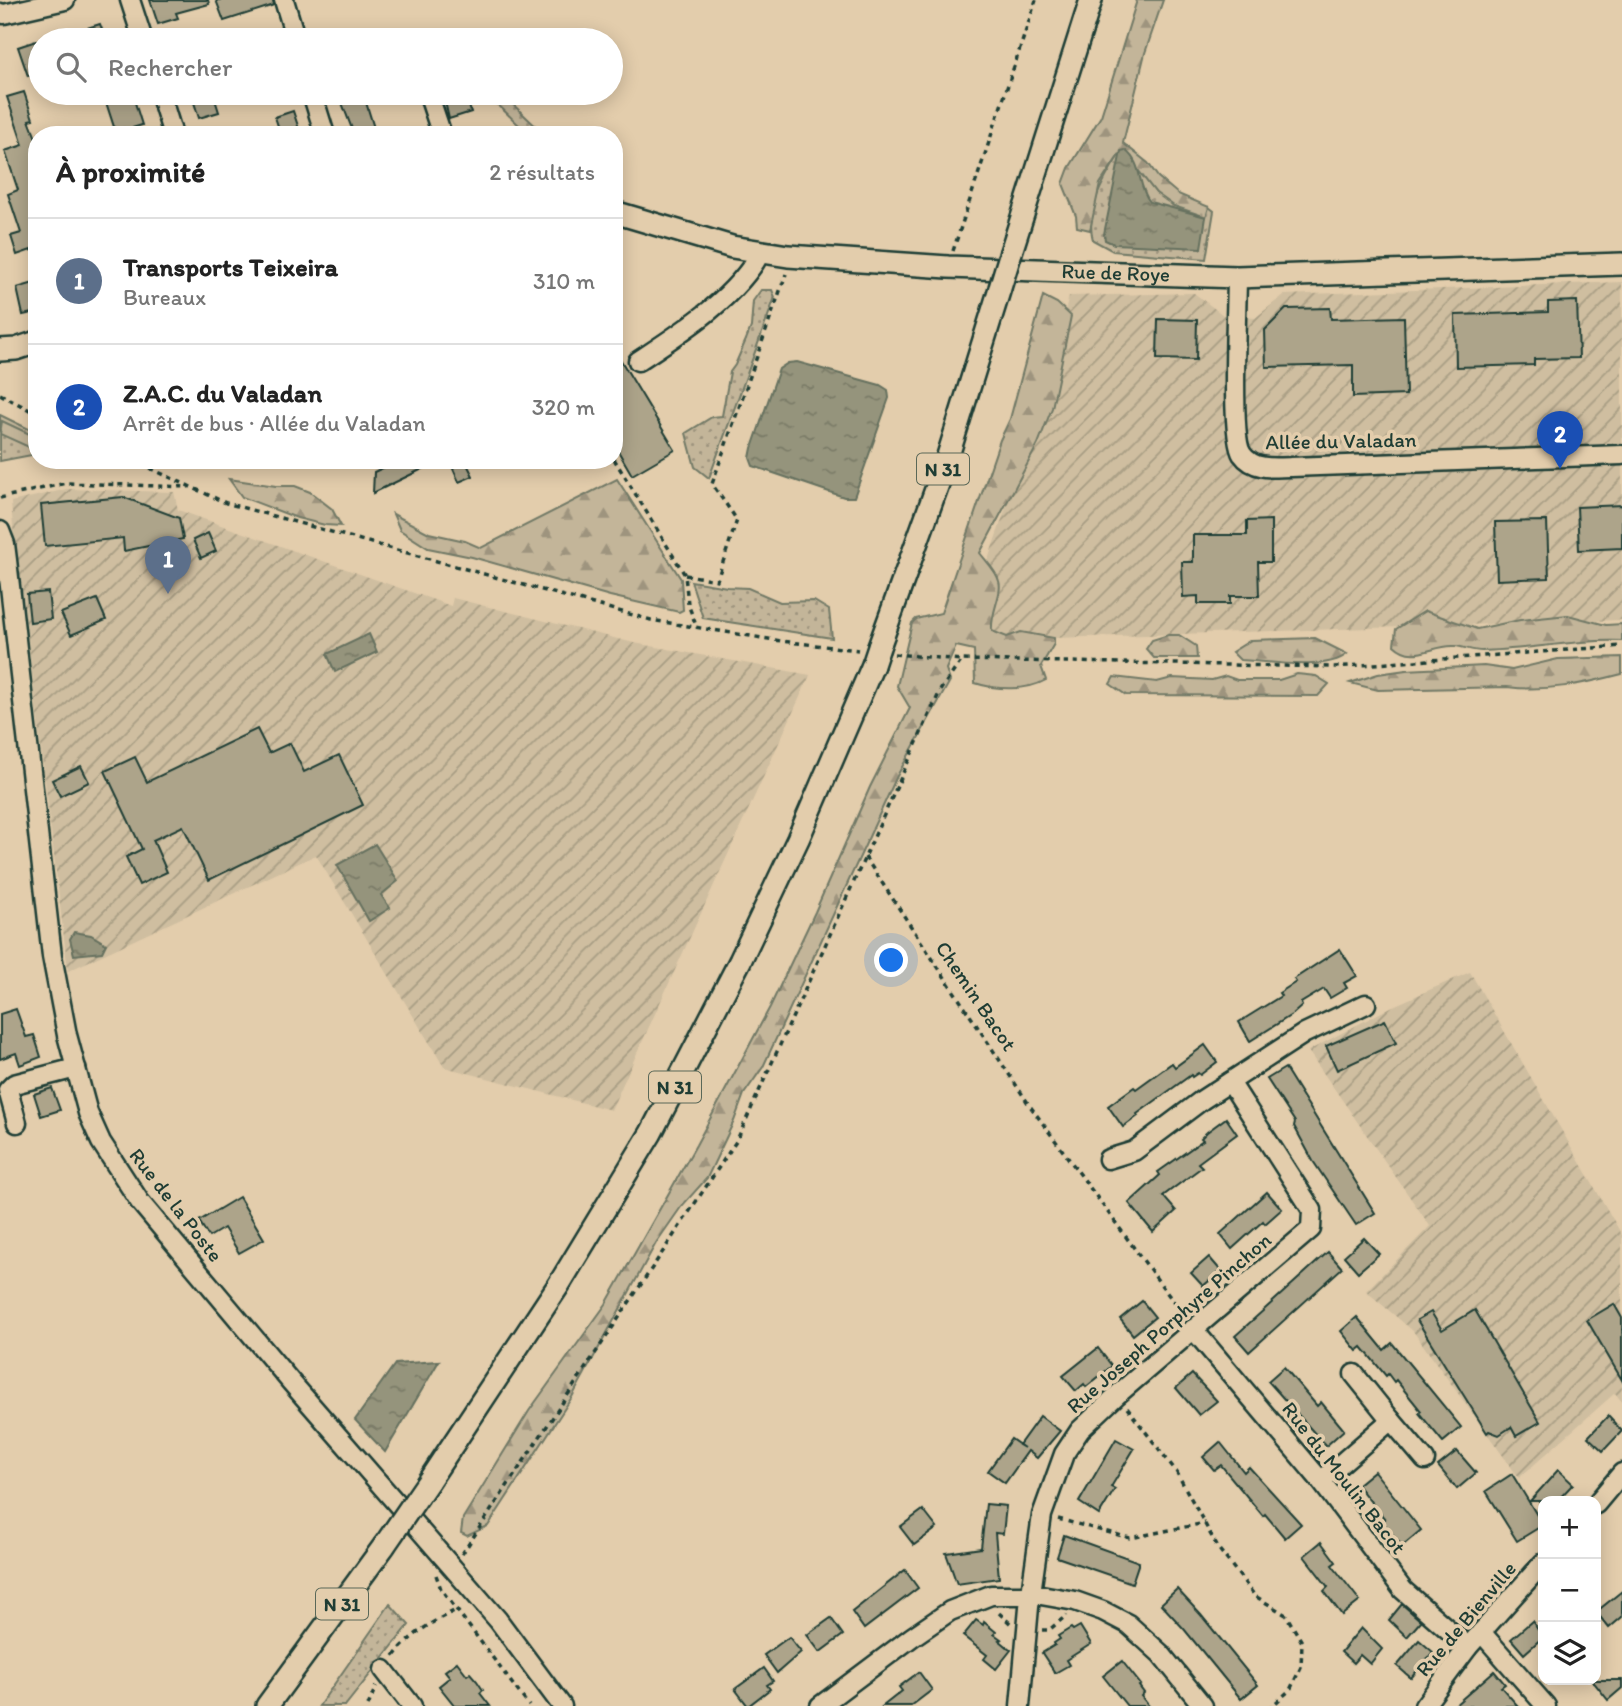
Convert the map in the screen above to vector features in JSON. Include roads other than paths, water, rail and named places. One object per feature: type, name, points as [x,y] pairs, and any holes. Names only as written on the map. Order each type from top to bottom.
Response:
[{"type":"main road","name":"N 31","points":[[267,1706],[384,1546],[558,1286],[651,1133],[740,961],[793,851],[876,656],[947,459],[1091,0]]},
{"type":"main road","name":"Rue de Roye","points":[[623,215],[706,241],[761,252],[948,267],[1237,277],[1622,264]]},
{"type":"main road","points":[[0,350],[28,345]]},
{"type":"street","points":[[0,13],[65,0]]},
{"type":"street","points":[[130,0],[139,28]]},
{"type":"street","points":[[284,0],[292,28]]},
{"type":"street","points":[[164,105],[170,126]]},
{"type":"street","points":[[317,105],[323,126]]},
{"type":"street","points":[[432,105],[439,126]]},
{"type":"street","points":[[638,360],[691,327],[748,274],[761,252]]},
{"type":"street","name":"Allée du Valadan","points":[[1237,277],[1235,422],[1240,453],[1250,462],[1263,468],[1622,455]]},
{"type":"street","name":"Rue de la Poste","points":[[0,531],[7,560],[52,956],[67,1035],[88,1113],[101,1142],[140,1202],[291,1382],[453,1560],[562,1706]]},
{"type":"street","points":[[1108,1159],[1134,1152],[1230,1082],[1306,1033],[1366,1004]]},
{"type":"street","points":[[17,1123],[8,1090],[14,1083],[76,1068]]},
{"type":"street","name":"Rue Joseph Porphyre Pinchon","points":[[1020,1706],[1030,1596],[1042,1515],[1064,1454],[1080,1430],[1117,1395],[1311,1228],[1312,1210],[1230,1082]]},
{"type":"street","name":"Rue du Moulin Bacot","points":[[1194,1329],[1321,1481],[1403,1590],[1468,1647]]},
{"type":"street","points":[[1354,1374],[1425,1460]]},
{"type":"street","points":[[1321,1481],[1391,1420]]},
{"type":"street","points":[[1601,1498],[1622,1473]]},
{"type":"street","name":"Rue de Bienville","points":[[1424,1706],[1468,1647],[1538,1569]]},
{"type":"street","points":[[820,1706],[950,1611],[991,1595],[1041,1595],[1075,1601],[1128,1624],[1161,1654],[1203,1706]]},
{"type":"street","points":[[1481,1632],[1546,1706]]},
{"type":"street","points":[[384,1670],[411,1706]]},
{"type":"water","points":[[1125,150],[1138,168],[1150,202],[1206,217],[1201,248],[1114,244],[1105,240],[1121,151]]},
{"type":"water","points":[[797,362],[880,385],[888,390],[889,398],[854,497],[844,497],[753,466],[750,458],[752,448],[779,369],[788,363]]},
{"type":"water","points":[[369,634],[377,652],[335,672],[327,654]]},
{"type":"water","points":[[375,844],[398,881],[381,895],[390,908],[369,921],[337,865]]},
{"type":"water","points":[[74,932],[91,935],[106,944],[102,952],[74,955],[70,939]]},
{"type":"water","points":[[439,1361],[385,1452],[355,1420],[395,1364]]},
{"type":"place","name":"Z.A.C. du Valadan","points":[[1560,469]]},
{"type":"place","name":"Transports Teixeira","points":[[168,594]]}]
